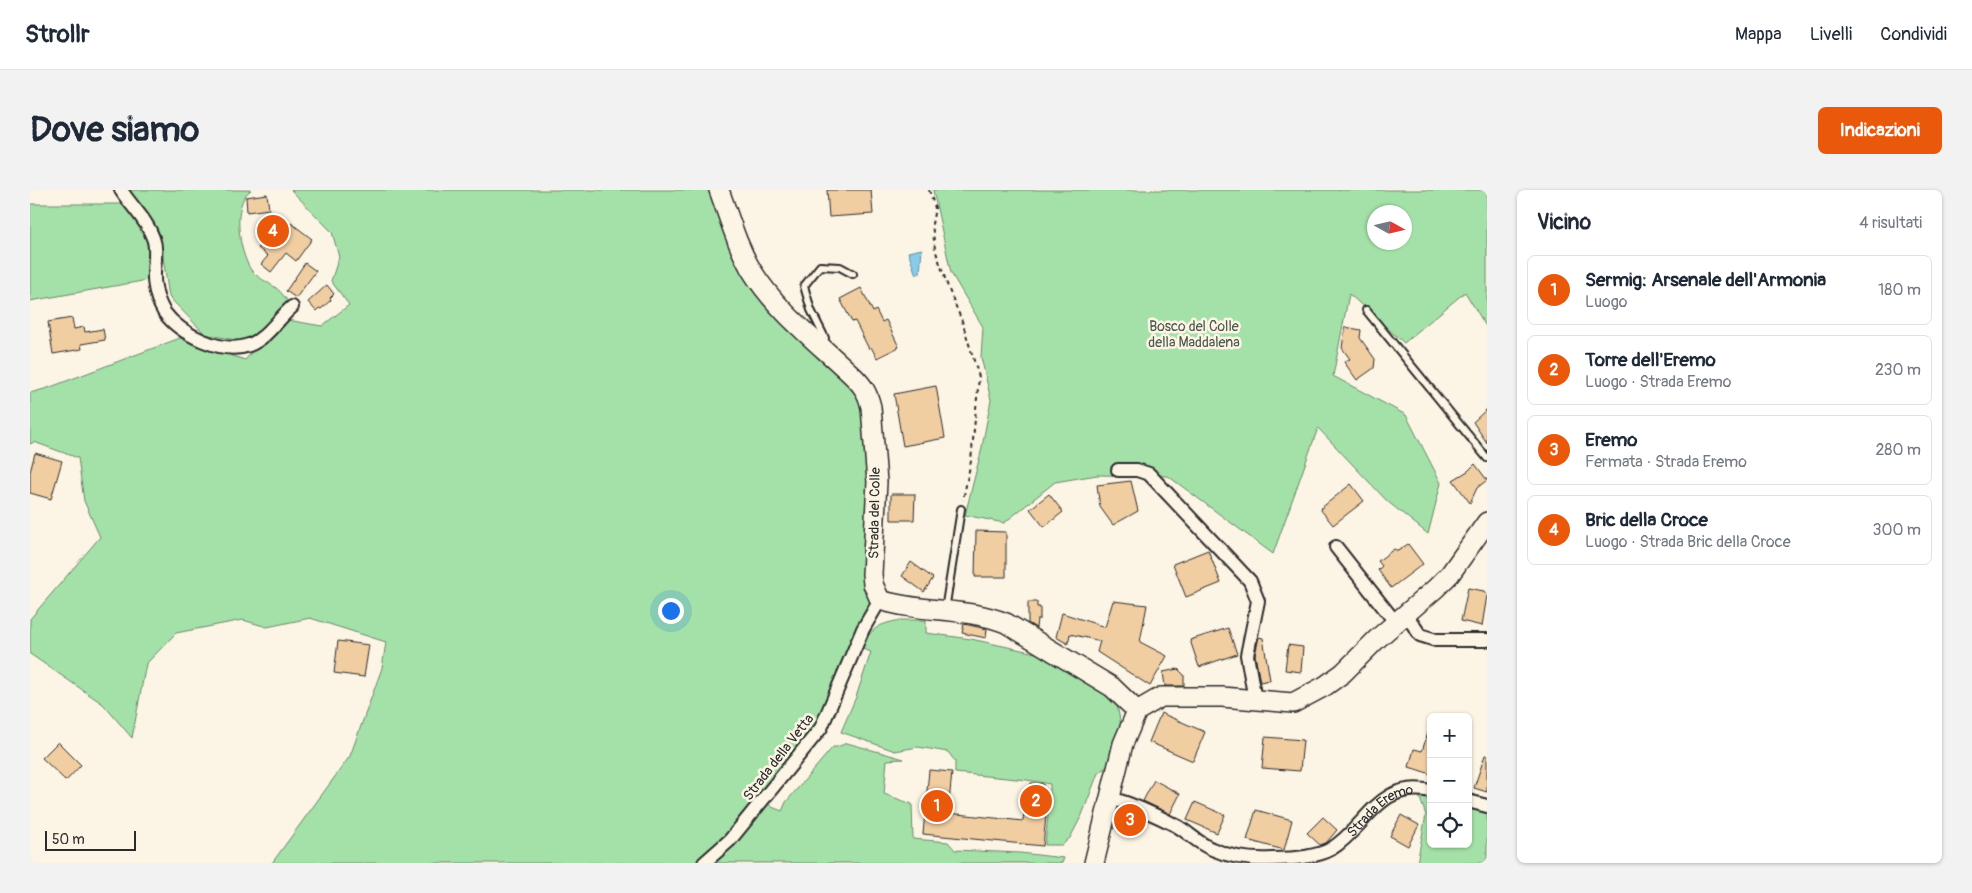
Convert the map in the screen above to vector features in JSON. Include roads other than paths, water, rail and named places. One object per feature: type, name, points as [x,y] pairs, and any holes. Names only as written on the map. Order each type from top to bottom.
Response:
[{"type":"street","points":[[121,190],[154,239],[155,288],[163,311],[170,320],[190,334],[216,346],[248,345],[265,335],[292,308]]},
{"type":"street","name":"Strada del Colle","points":[[719,190],[744,254],[752,270],[774,301],[865,388],[871,407],[876,482],[872,574],[873,584],[880,600]]},
{"type":"street","points":[[1118,470],[1137,470],[1149,474],[1250,581],[1258,601],[1247,655],[1255,700]]},
{"type":"street","points":[[1094,863],[1123,744],[1137,711],[1161,697],[1293,702],[1325,686],[1343,673],[1450,574],[1487,522]]},
{"type":"street","points":[[1336,547],[1401,619],[1420,635],[1436,640],[1487,640]]},
{"type":"street","points":[[880,600],[898,606],[989,616],[1006,623],[1112,687],[1137,711]]},
{"type":"street","name":"Strada della Vetta","points":[[704,863],[730,840],[821,728],[863,629],[880,600]]},
{"type":"street","name":"Strada Eremo","points":[[1111,798],[1137,806],[1170,823],[1211,849],[1238,857],[1270,860],[1317,855],[1331,849],[1389,795],[1406,790],[1427,791]]},
{"type":"lane","points":[[823,347],[825,338],[810,310],[804,286],[820,266],[840,267],[853,274]]},
{"type":"lane","points":[[1366,310],[1487,458]]},
{"type":"lane","points":[[945,611],[961,509]]},
{"type":"water","points":[[922,249],[920,273],[916,275],[908,252]]},
{"type":"place","name":"Bric della Croce","points":[[273,231]]},
{"type":"place","name":"Torre dell'Eremo","points":[[1036,801]]},
{"type":"place","name":"Sermig: Arsenale dell'Armonia","points":[[937,806]]},
{"type":"place","name":"Eremo","points":[[1130,820]]},
{"type":"park label","name":"Bosco del Colle della Maddalena","points":[[1194,334]]}]
